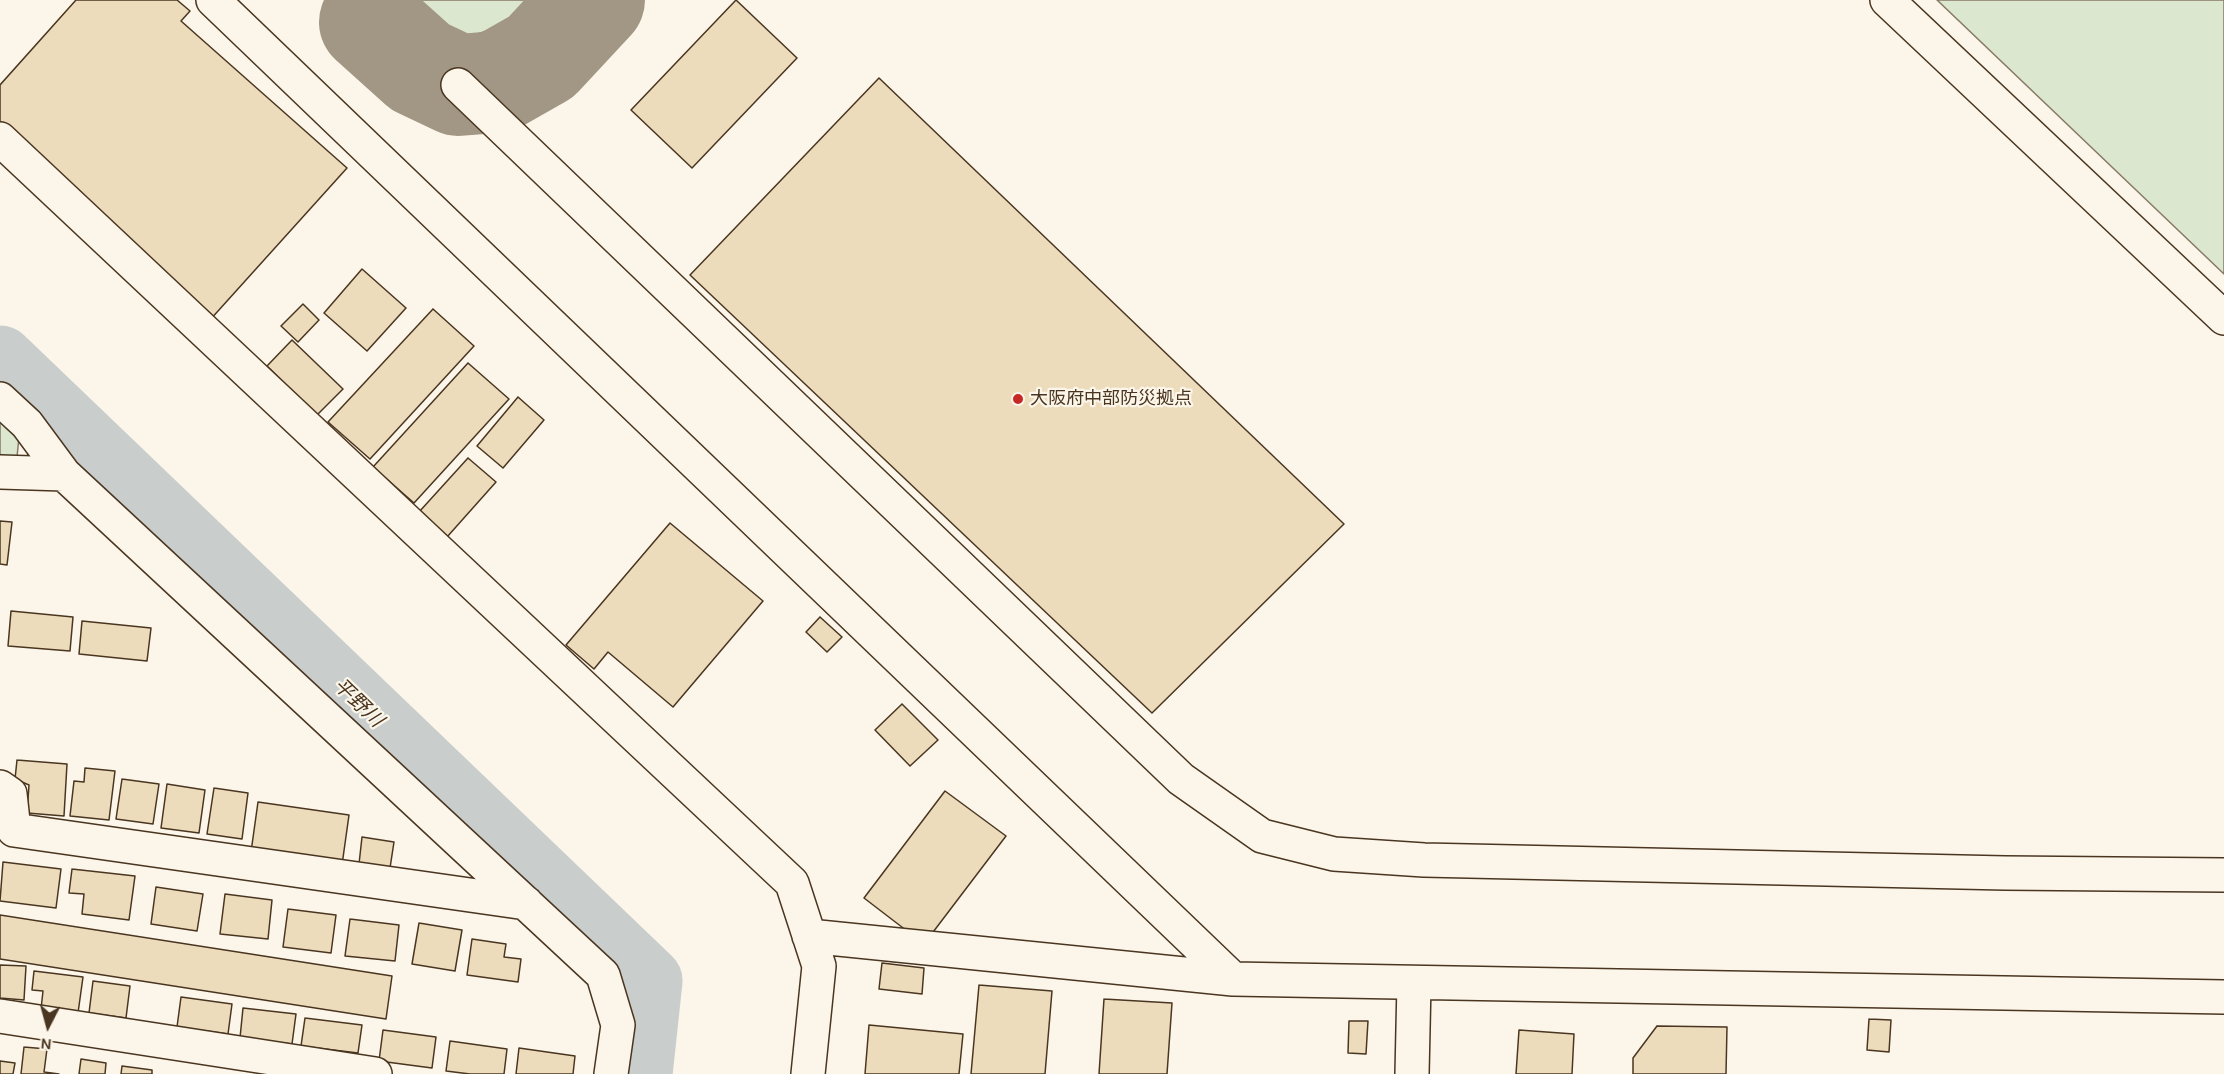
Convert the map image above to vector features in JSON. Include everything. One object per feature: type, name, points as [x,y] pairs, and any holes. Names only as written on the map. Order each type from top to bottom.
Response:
[{"type":"street","points":[[213,0],[1233,979]]},
{"type":"street","points":[[1887,0],[2224,318]]},
{"type":"street","points":[[458,85],[1181,779],[1262,837],[1334,854],[1424,860],[2005,873],[2224,875]]},
{"type":"street","points":[[0,139],[792,882],[819,966],[808,1074]]},
{"type":"street","points":[[0,399],[27,424],[64,474],[603,975],[618,1025],[611,1074]]},
{"type":"street","points":[[0,472],[64,474]]},
{"type":"street","points":[[0,787],[10,794],[14,830],[526,903]]},
{"type":"street","points":[[809,936],[1233,979],[2224,997]]},
{"type":"street","points":[[1412,1074],[1414,983]]},
{"type":"street","points":[[0,1016],[266,1066],[375,1074]]},
{"type":"green space","points":[[412,0],[530,0],[506,25],[471,36],[442,30]]},
{"type":"green space","points":[[1937,0],[2224,0],[2224,274]]},
{"type":"green space","points":[[0,418],[19,437],[17,457],[0,455]]},
{"type":"building","points":[[76,0],[177,0],[190,11],[181,21],[347,168],[209,321],[0,136],[0,85]]},
{"type":"building","points":[[736,0],[797,58],[692,168],[631,110]]},
{"type":"building","name":"大阪府中部防災拠点","points":[[879,78],[1344,524],[1152,713],[690,275]]},
{"type":"building","points":[[362,269],[406,308],[367,351],[324,313]]},
{"type":"building","points":[[303,304],[319,320],[298,342],[281,326]]},
{"type":"building","points":[[433,309],[474,346],[370,459],[328,422]]},
{"type":"building","points":[[292,340],[343,389],[317,415],[267,366]]},
{"type":"building","points":[[468,363],[509,399],[414,503],[373,467]]},
{"type":"building","points":[[518,397],[544,420],[503,468],[477,446]]},
{"type":"building","points":[[468,458],[496,482],[447,537],[419,512]]},
{"type":"building","points":[[0,521],[12,522],[7,565],[0,564]]},
{"type":"building","points":[[670,523],[763,601],[673,707],[608,652],[594,669],[566,645]]},
{"type":"building","points":[[11,611],[73,617],[70,651],[8,646]]},
{"type":"building","points":[[820,617],[842,637],[827,652],[806,632]]},
{"type":"building","points":[[82,621],[151,628],[147,661],[79,654]]},
{"type":"building","points":[[902,704],[938,740],[910,766],[875,730]]},
{"type":"building","points":[[17,760],[67,764],[64,816],[27,813],[29,785],[15,779]]},
{"type":"building","points":[[85,768],[115,771],[109,820],[70,816],[74,781],[84,782]]},
{"type":"building","points":[[122,779],[159,784],[153,824],[116,819]]},
{"type":"building","points":[[167,784],[205,790],[199,833],[161,828]]},
{"type":"building","points":[[214,788],[248,793],[242,839],[207,834]]},
{"type":"building","points":[[945,791],[1006,836],[924,944],[864,898]]},
{"type":"building","points":[[258,802],[349,815],[342,865],[251,852]]},
{"type":"building","points":[[362,837],[394,842],[390,868],[359,864]]},
{"type":"building","points":[[3,862],[61,869],[56,908],[0,901]]},
{"type":"building","points":[[72,869],[135,876],[129,920],[82,914],[84,894],[69,893]]},
{"type":"building","points":[[156,887],[203,894],[197,931],[151,924]]},
{"type":"building","points":[[225,894],[272,900],[268,939],[220,934]]},
{"type":"building","points":[[288,909],[336,915],[331,953],[283,947]]},
{"type":"building","points":[[0,915],[392,976],[386,1019],[0,959]]},
{"type":"building","points":[[350,919],[399,925],[395,961],[345,956]]},
{"type":"building","points":[[419,923],[462,930],[455,971],[412,964]]},
{"type":"building","points":[[472,939],[506,944],[504,957],[521,959],[518,982],[467,975]]},
{"type":"building","points":[[882,963],[924,968],[922,994],[879,989]]},
{"type":"building","points":[[0,965],[26,966],[24,1000],[0,998]]},
{"type":"building","points":[[34,971],[83,977],[78,1013],[41,1009],[43,991],[32,990]]},
{"type":"building","points":[[93,981],[130,986],[126,1018],[89,1013]]},
{"type":"building","points":[[979,985],[1052,991],[1045,1074],[971,1074]]},
{"type":"building","points":[[181,997],[232,1004],[228,1034],[177,1027]]},
{"type":"building","points":[[1104,999],[1172,1003],[1167,1074],[1099,1074]]},
{"type":"building","points":[[243,1008],[296,1014],[292,1044],[240,1038]]},
{"type":"building","points":[[305,1018],[362,1025],[358,1053],[301,1046]]},
{"type":"building","points":[[1869,1019],[1891,1020],[1889,1052],[1867,1050]]},
{"type":"building","points":[[1349,1021],[1368,1021],[1366,1054],[1348,1053]]},
{"type":"building","points":[[869,1025],[963,1034],[959,1074],[865,1074]]},
{"type":"building","points":[[1657,1026],[1727,1027],[1726,1074],[1633,1074],[1633,1058]]},
{"type":"building","points":[[383,1030],[436,1037],[432,1068],[379,1061]]},
{"type":"building","points":[[1519,1030],[1574,1034],[1572,1074],[1516,1074]]},
{"type":"building","points":[[450,1041],[507,1049],[504,1074],[446,1071]]},
{"type":"building","points":[[24,1047],[47,1049],[44,1072],[59,1074],[21,1074]]},
{"type":"building","points":[[519,1048],[575,1056],[573,1074],[516,1074]]},
{"type":"building","points":[[81,1059],[106,1063],[105,1074],[79,1074]]},
{"type":"building","points":[[0,1061],[15,1063],[13,1074],[0,1074]]},
{"type":"building","points":[[122,1066],[152,1070],[152,1074],[121,1074]]},
{"type":"waterway","name":"平野川","points":[[0,360],[648,981],[638,1074]]},
{"type":"taxiway","points":[[370,22],[420,67],[458,85],[497,82],[541,57],[594,0]]},
{"type":"place","name":"大阪府中部防災拠点","points":[[1018,399]]}]
